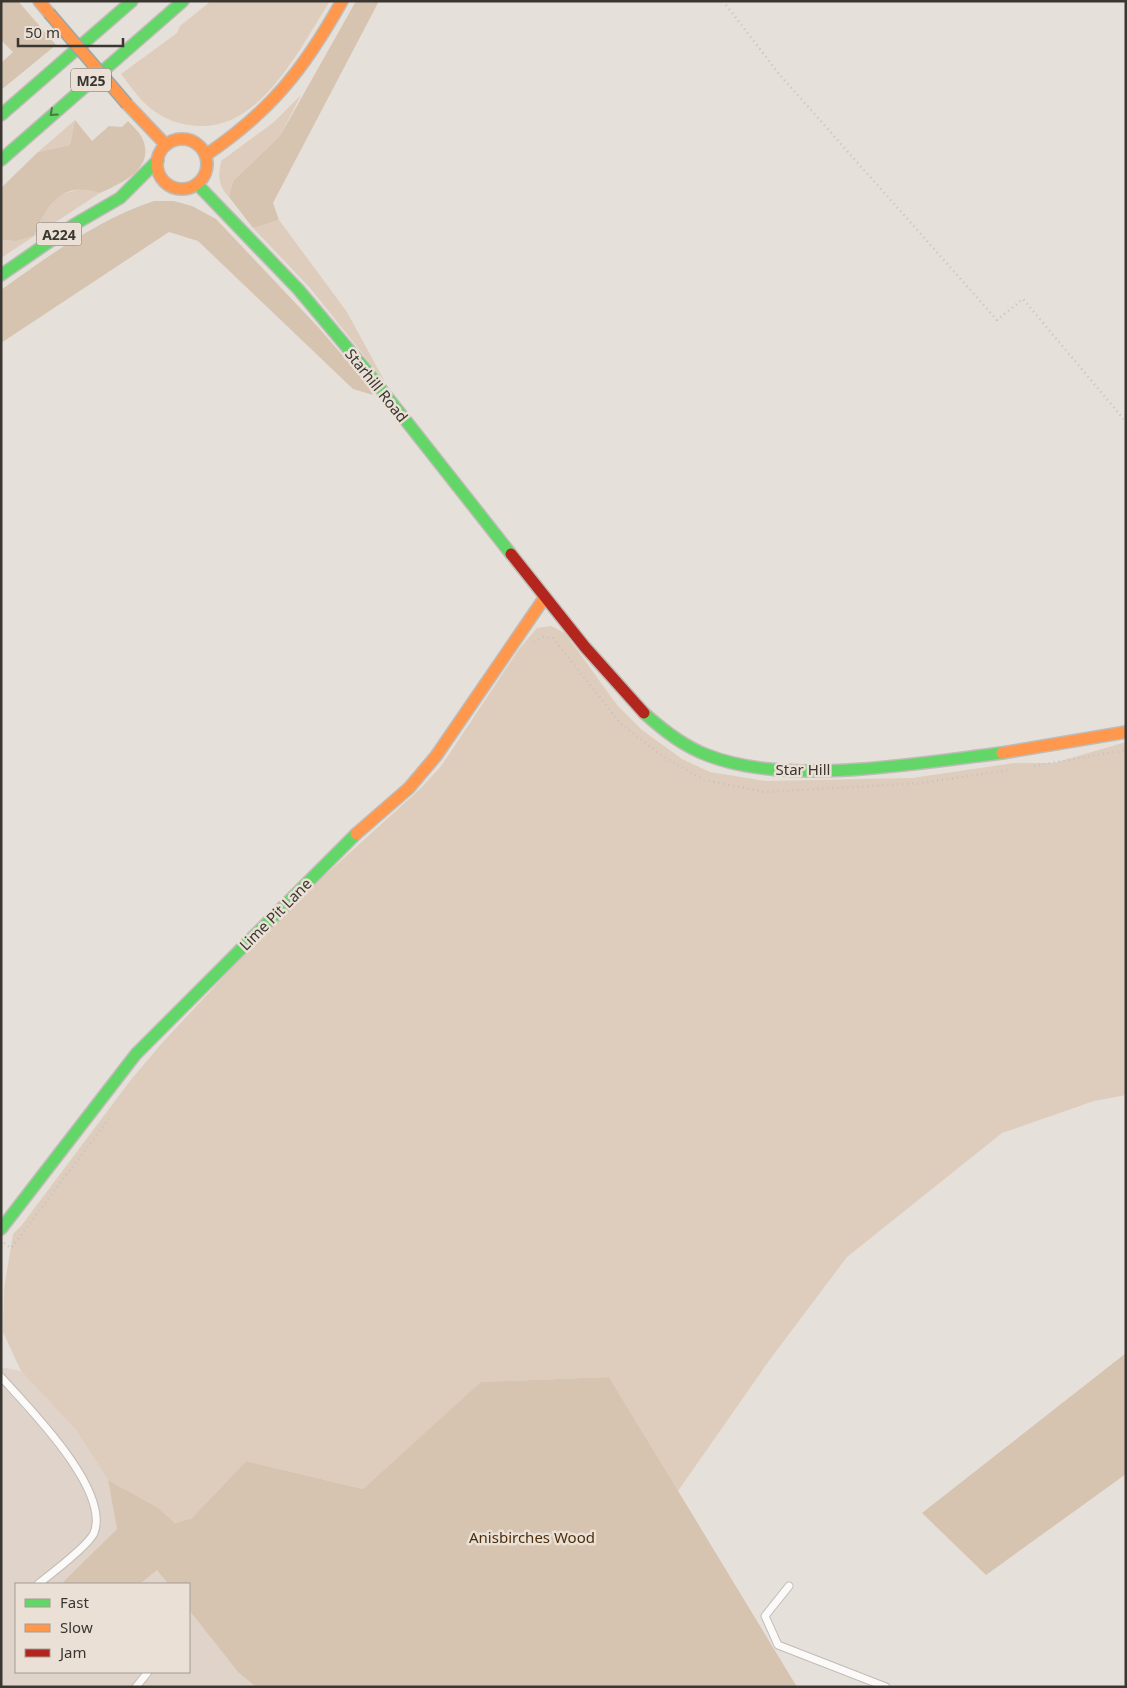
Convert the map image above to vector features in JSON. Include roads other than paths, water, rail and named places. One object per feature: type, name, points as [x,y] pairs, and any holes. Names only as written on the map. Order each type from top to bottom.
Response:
[{"type":"main road","points":[[39,1],[127,104],[166,145]]},
{"type":"main road","name":"M25","points":[[1,115],[132,1]]},
{"type":"main road","name":"M25","points":[[1,160],[183,1]]},
{"type":"main road","points":[[206,154],[248,125],[284,92],[319,45],[342,1]]},
{"type":"main road","points":[[188,140],[202,148],[206,154],[206,171],[197,184],[184,189],[177,188],[164,181],[158,168],[158,160],[166,145],[173,141],[188,140]]},
{"type":"main road","name":"A224","points":[[120,198],[158,160]]},
{"type":"main road","name":"Starhill Road","points":[[197,184],[298,289],[366,370],[545,597]]},
{"type":"main road","name":"A224","points":[[1,275],[75,224],[120,198],[149,190],[177,188]]},
{"type":"main road","name":"Star Hill","points":[[545,597],[584,647],[646,715],[668,734],[706,755],[738,765],[778,770],[817,771],[915,763],[1018,751],[1126,732]]},
{"type":"main road","name":"Lime Pit Lane","points":[[1,1230],[136,1054],[339,849],[415,782],[436,756],[545,597]]},
{"type":"lane","points":[[1,1377],[70,1458],[81,1474],[96,1508],[94,1533],[66,1562],[39,1583]]},
{"type":"lane","points":[[789,1586],[765,1616],[778,1646],[886,1687]]},
{"type":"lane","points":[[136,1687],[147,1673]]},
{"type":"park label","name":"Anisbirches Wood","points":[[532,1537]]}]
